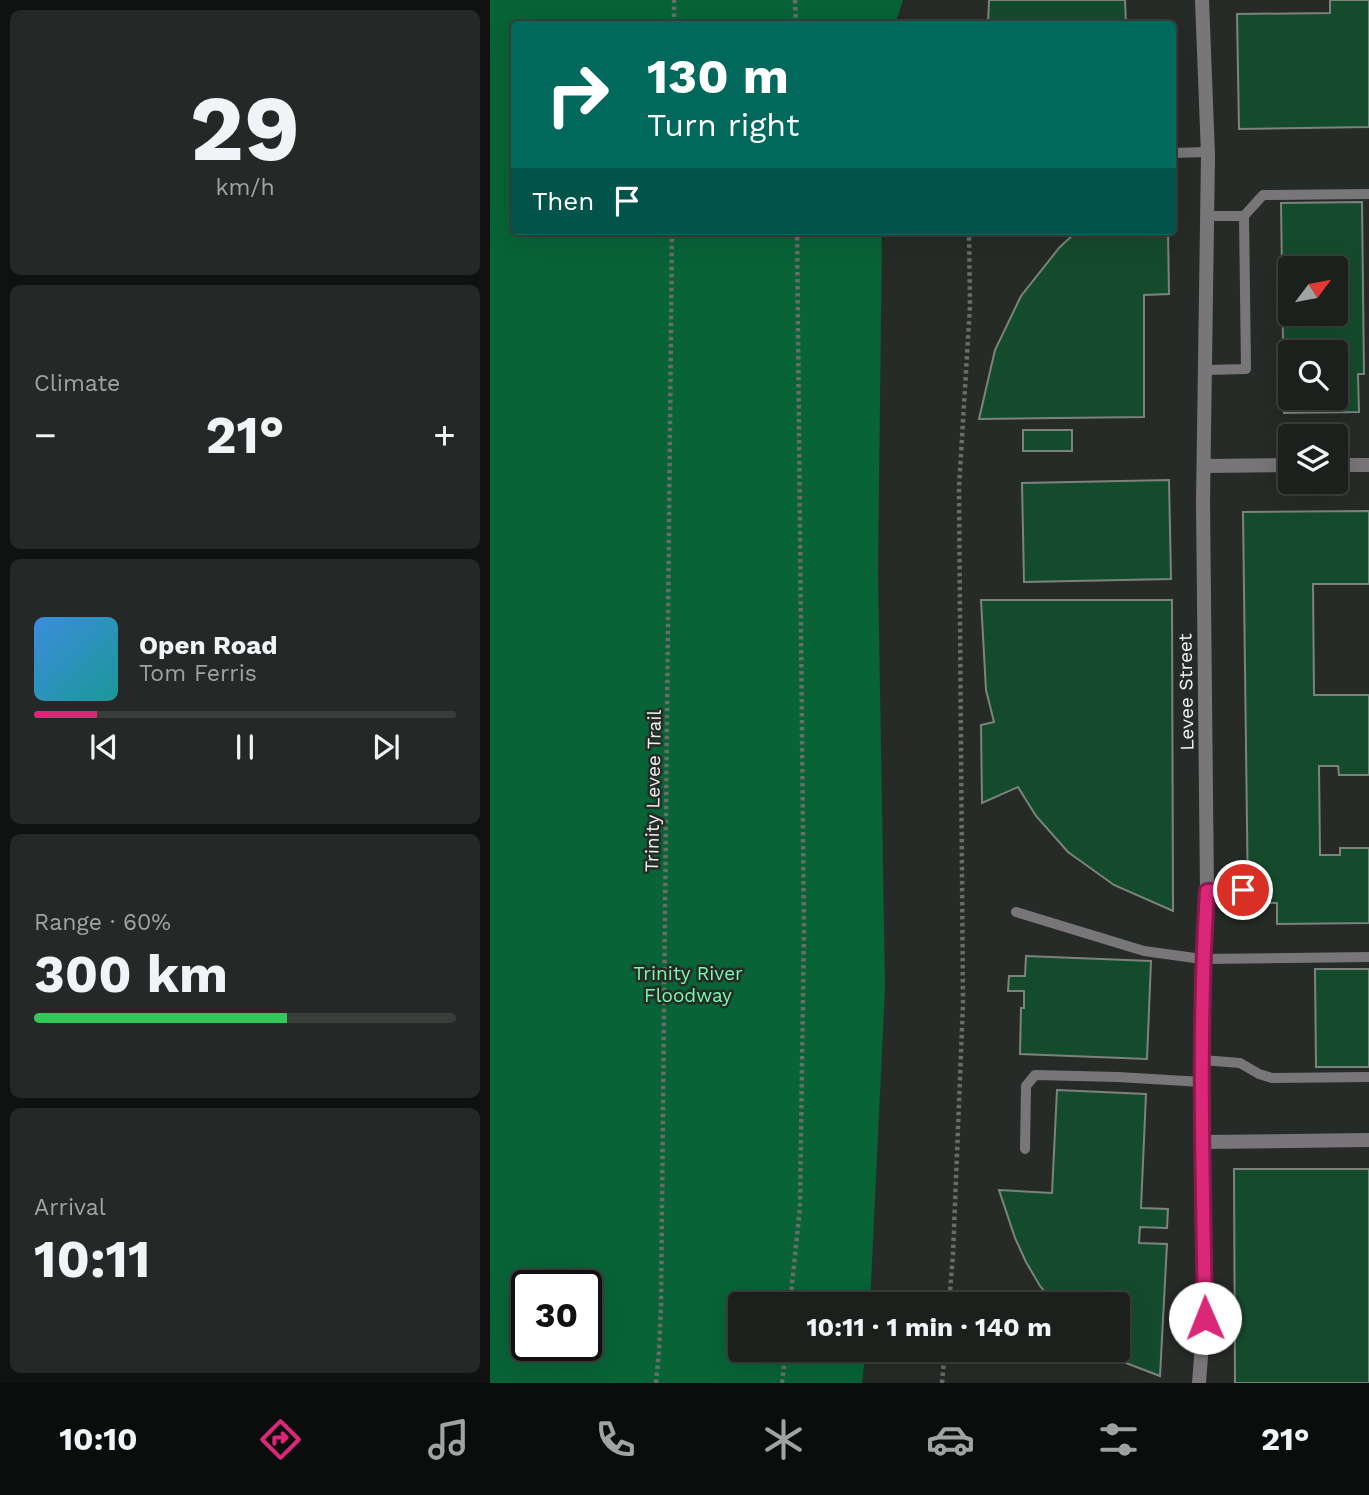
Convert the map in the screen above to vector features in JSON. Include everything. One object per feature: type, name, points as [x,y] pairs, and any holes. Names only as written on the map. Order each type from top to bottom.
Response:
[{"type":"street","name":"Levee Street","points":[[1199,1383],[1205,1318],[1202,959],[1207,891],[1204,466],[1208,152],[1202,0]]},
{"type":"street","points":[[1204,466],[1278,465]]},
{"type":"street","points":[[1348,465],[1369,465]]},
{"type":"street","points":[[1202,1142],[1369,1140]]},
{"type":"lane","points":[[1176,153],[1208,152]]},
{"type":"lane","points":[[1205,370],[1246,369],[1244,216],[1263,195],[1369,194]]},
{"type":"lane","points":[[1207,216],[1244,216]]},
{"type":"lane","points":[[1207,891],[1243,890]]},
{"type":"lane","points":[[1016,912],[1144,951],[1202,959],[1369,957]]},
{"type":"lane","points":[[1202,1060],[1240,1063],[1272,1078],[1369,1077]]},
{"type":"lane","points":[[1025,1149],[1026,1086],[1035,1074],[1202,1082]]},
{"type":"path","points":[[674,0],[674,21]]},
{"type":"path","points":[[795,0],[796,21]]},
{"type":"path","name":"Trinity Levee Trail","points":[[656,1383],[659,1352],[665,950],[672,235]]},
{"type":"path","points":[[791,1292],[800,1207],[804,931],[797,235]]},
{"type":"path","points":[[950,1292],[963,1003],[959,487],[970,306],[969,235]]},
{"type":"path","points":[[782,1383],[784,1362]]},
{"type":"path","points":[[942,1383],[944,1362]]},
{"type":"green space","name":"Trinity River Floodway","points":[[490,0],[903,0],[896,21],[511,21],[511,235],[882,235],[878,571],[885,988],[871,1292],[728,1292],[728,1362],[864,1362],[862,1383],[490,1383]]},
{"type":"building","points":[[989,0],[1125,0],[1126,21],[988,21]]},
{"type":"building","points":[[1330,0],[1369,0],[1369,127],[1239,129],[1237,14],[1330,13]]},
{"type":"building","points":[[1362,202],[1364,374],[1358,374],[1359,412],[1284,413],[1284,410],[1348,410],[1348,340],[1283,340],[1283,326],[1348,326],[1348,256],[1282,256],[1281,203]]},
{"type":"building","points":[[1073,235],[1168,235],[1169,294],[1144,295],[1144,417],[979,419],[995,350],[1021,296]]},
{"type":"building","points":[[1023,430],[1072,430],[1072,451],[1023,451]]},
{"type":"building","points":[[1169,480],[1171,579],[1024,582],[1022,483]]},
{"type":"building","points":[[1369,511],[1369,584],[1313,584],[1314,695],[1369,695],[1369,775],[1339,775],[1338,766],[1319,766],[1320,855],[1340,855],[1340,848],[1369,848],[1369,923],[1277,924],[1277,903],[1248,903],[1243,512]]},
{"type":"building","points":[[981,600],[1172,600],[1173,911],[1114,885],[1068,852],[1036,816],[1018,787],[982,803],[981,725],[994,722],[986,690]]},
{"type":"building","points":[[1026,956],[1151,961],[1147,1059],[1020,1054],[1024,991],[1008,991],[1009,976],[1025,976]]},
{"type":"building","points":[[1315,969],[1369,969],[1369,1067],[1316,1067]]},
{"type":"building","points":[[1057,1090],[1146,1094],[1141,1208],[1168,1209],[1167,1228],[1140,1227],[1139,1243],[1167,1244],[1160,1376],[1124,1362],[1130,1362],[1130,1292],[1045,1292],[1040,1286],[1015,1238],[999,1190],[1052,1193]]},
{"type":"building","points":[[1234,1169],[1369,1169],[1369,1383],[1235,1383]]},
{"type":"route","points":[[1205,1318],[1202,959],[1207,891],[1243,890]]}]
